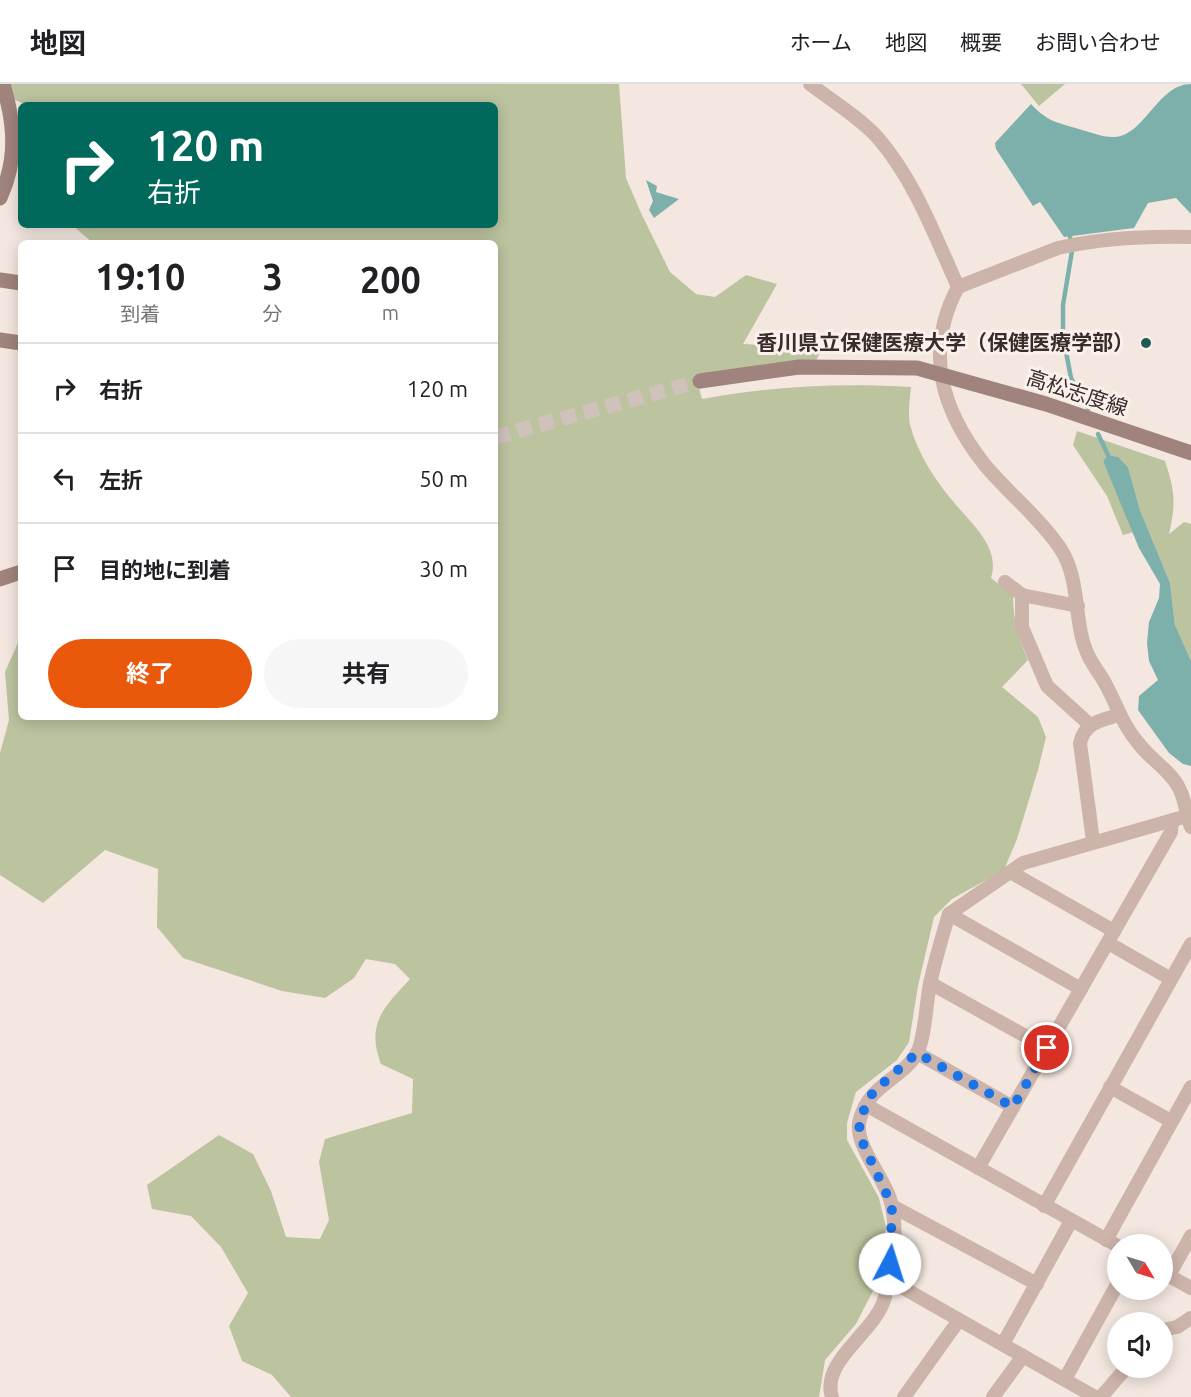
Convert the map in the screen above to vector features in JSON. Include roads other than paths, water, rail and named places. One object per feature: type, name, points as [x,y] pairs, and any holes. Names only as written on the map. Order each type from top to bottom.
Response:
[{"type":"main road","points":[[0,198],[13,162],[15,138],[3,84]]},
{"type":"main road","points":[[0,280],[18,283]]},
{"type":"main road","points":[[0,340],[18,343]]},
{"type":"main road","name":"高松志度線","points":[[700,381],[810,367],[917,368],[1046,404],[1191,453]]},
{"type":"main road","points":[[0,579],[18,573]]},
{"type":"street","points":[[810,84],[866,126],[879,139],[913,188],[958,287]]},
{"type":"street","points":[[832,1397],[830,1382],[833,1370],[875,1318],[884,1303],[889,1283],[892,1206],[860,1137],[859,1120],[873,1092],[917,1053],[930,983],[949,914],[1012,873],[1023,863],[1172,820],[1189,821],[1179,787],[1139,744],[1118,715],[1107,686],[1089,656],[1071,572],[1061,549],[984,463],[946,401],[940,376],[938,346],[951,301],[958,287],[1058,248],[1098,240],[1191,237]]},
{"type":"street","points":[[1005,582],[1022,595],[1078,606]]},
{"type":"street","points":[[1022,595],[1022,627],[1047,686],[1089,724]]},
{"type":"street","points":[[1093,841],[1080,743],[1083,732],[1089,724],[1118,715]]},
{"type":"street","points":[[978,1168],[1171,832],[1172,820]]},
{"type":"street","points":[[1012,873],[1111,937],[1171,980]]},
{"type":"street","points":[[949,914],[1081,989]]},
{"type":"street","points":[[1044,1206],[1191,944]]},
{"type":"street","points":[[930,983],[1047,1048]]},
{"type":"street","points":[[917,1053],[1013,1107]]},
{"type":"street","points":[[1110,1087],[1171,1121]]},
{"type":"street","points":[[1116,1234],[1171,1121],[1191,1087]]},
{"type":"street","points":[[866,1105],[1107,1240]]},
{"type":"street","points":[[892,1206],[1036,1284]]},
{"type":"street","points":[[1003,1344],[1071,1221]]},
{"type":"street","points":[[1173,1263],[1191,1236]]},
{"type":"street","points":[[1173,1278],[1191,1288]]},
{"type":"street","points":[[889,1283],[898,1285],[1095,1397]]},
{"type":"street","points":[[1065,1379],[1109,1300]]},
{"type":"street","points":[[1173,1328],[1191,1318]]},
{"type":"street","points":[[904,1397],[959,1320]]},
{"type":"street","points":[[993,1397],[1023,1356]]},
{"type":"street","points":[[1101,1397],[1117,1378]]},
{"type":"water","points":[[1191,84],[1191,214],[1176,198],[1148,203],[1134,228],[1064,237],[1040,202],[1033,206],[996,149],[995,143],[1031,104],[1042,115],[1053,121],[1106,137],[1115,137],[1135,128],[1169,92],[1179,86]]},
{"type":"water","points":[[646,180],[657,186],[656,192],[679,199],[654,218],[649,210],[653,201]]},
{"type":"water","points":[[1108,455],[1118,457],[1128,467],[1140,510],[1170,583],[1175,625],[1191,661],[1191,766],[1183,764],[1169,753],[1138,710],[1139,696],[1158,680],[1149,661],[1147,643],[1149,622],[1159,598],[1160,584],[1139,548],[1103,461]]},
{"type":"waterway","points":[[1070,236],[1072,251],[1063,305],[1063,336],[1071,378],[1088,409]]},
{"type":"waterway","points":[[1098,434],[1108,455]]},
{"type":"tunnel","points":[[498,436],[700,381]]},
{"type":"place","name":"香川県立保健医療大学（保健医療学部）","points":[[1146,343]]}]
